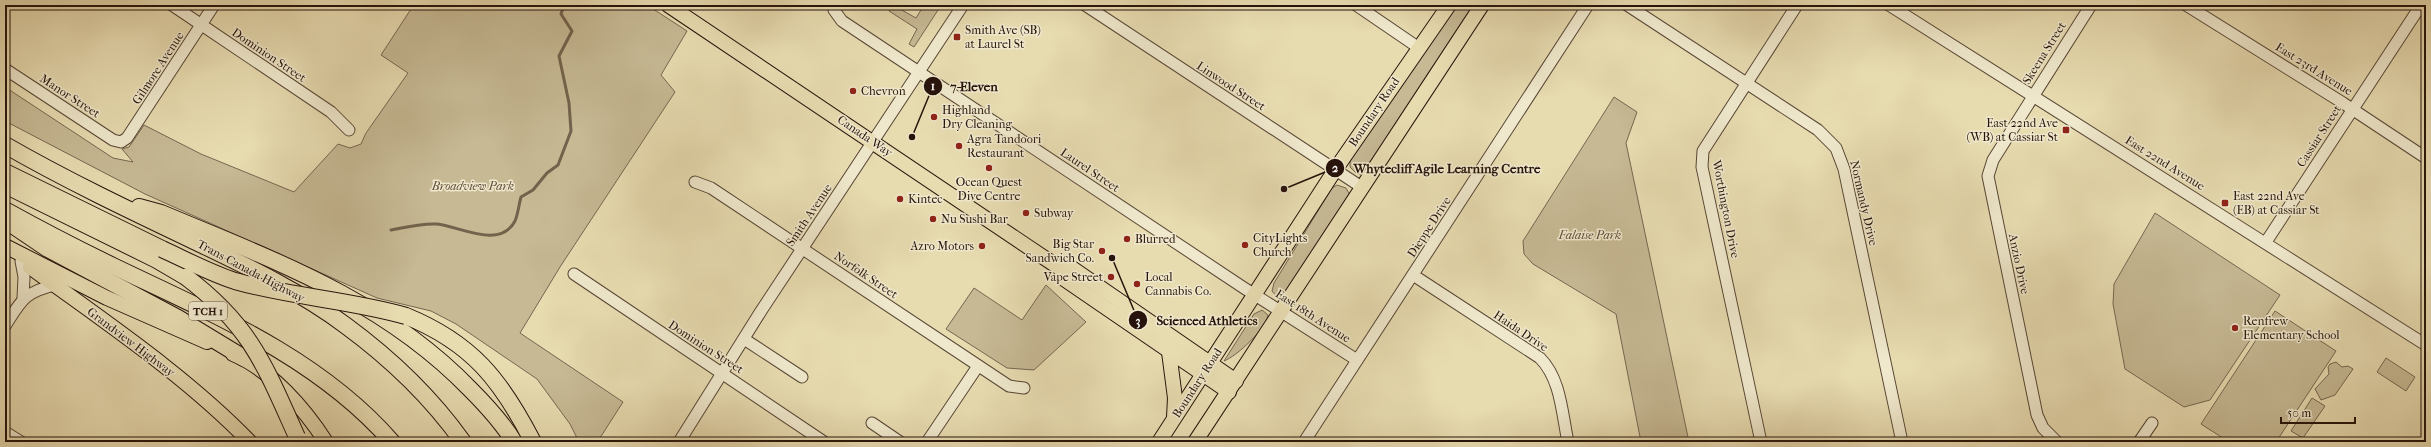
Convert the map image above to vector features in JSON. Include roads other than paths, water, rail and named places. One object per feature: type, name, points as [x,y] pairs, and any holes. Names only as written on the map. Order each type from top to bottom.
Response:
[{"type":"highway","name":"Trans-Canada Highway","points":[[5,146],[102,197],[243,265],[285,287],[344,324],[380,352],[416,385],[449,422],[463,442]]},
{"type":"highway","points":[[5,172],[162,249],[234,280],[287,293],[380,309],[406,316],[431,326],[451,338],[487,369],[518,414],[533,442]]},
{"type":"highway","points":[[5,186],[156,260],[186,277],[223,307],[251,341],[264,364],[298,439]]},
{"type":"highway","points":[[102,197],[161,213],[300,272],[358,301],[428,350],[453,372],[496,416],[514,442]]},
{"type":"highway","name":"TCH 1","points":[[5,210],[109,264],[193,303],[291,357],[341,392],[392,442]]},
{"type":"highway","points":[[5,220],[48,249],[178,318],[244,358]]},
{"type":"main road","name":"Canada Way","points":[[668,5],[1061,269],[1072,268],[1206,369],[1232,386]]},
{"type":"main road","name":"Boundary Road","points":[[1159,442],[1335,170],[1449,5]]},
{"type":"main road","points":[[1195,442],[1482,5]]},
{"type":"main road","points":[[5,246],[107,298],[244,358],[282,390],[326,442]]},
{"type":"main road","name":"Grandview Highway","points":[[5,250],[55,285],[168,369],[204,398],[250,442]]},
{"type":"main road","name":"Canada Way","points":[[1061,269],[1064,279],[1169,352],[1206,369]]},
{"type":"main road","points":[[1169,352],[1175,398],[1174,419]]},
{"type":"street","name":"Dominion Street","points":[[172,5],[331,112],[349,130]]},
{"type":"street","name":"Gilmore Avenue","points":[[121,142],[127,138],[214,5]]},
{"type":"street","name":"Smith Avenue","points":[[679,442],[744,339],[963,5]]},
{"type":"street","name":"Linwood Street","points":[[1085,5],[1363,188]]},
{"type":"street","points":[[1356,5],[1419,48]]},
{"type":"street","name":"Dieppe Drive","points":[[1304,442],[1588,5]]},
{"type":"street","name":"Normandy Drive","points":[[1627,5],[1818,130],[1836,148],[1844,169],[1902,442]]},
{"type":"street","name":"Worthington Drive","points":[[1761,442],[1702,167],[1703,151],[1797,5]]},
{"type":"street","name":"East 22nd Avenue","points":[[1888,5],[2266,242],[2426,345]]},
{"type":"street","name":"Skeena Street","points":[[2033,96],[2091,5]]},
{"type":"street","name":"East 23rd Avenue","points":[[2186,5],[2426,158]]},
{"type":"street","name":"Cassiar Street","points":[[2266,242],[2420,5]]},
{"type":"street","name":"Laurel Street","points":[[834,10],[842,20],[919,72],[1255,294]]},
{"type":"street","name":"Manor Street","points":[[5,69],[112,140],[121,142]]},
{"type":"street","name":"Anzio Drive","points":[[2033,96],[1993,160],[1988,176],[2037,415],[2043,428],[2057,442]]},
{"type":"street","name":"Norfolk Street","points":[[695,182],[711,188],[978,366],[1010,386],[1024,388]]},
{"type":"street","points":[[21,261],[24,277],[23,298]]},
{"type":"street","name":"Dominion Street","points":[[574,274],[824,442]]},
{"type":"street","name":"Haida Drive","points":[[1413,275],[1540,358],[1550,368],[1555,380],[1568,442]]},
{"type":"street","points":[[5,326],[23,298],[41,288],[55,285]]},
{"type":"street","name":"East 18th Avenue","points":[[1255,294],[1357,360]]},
{"type":"street","points":[[744,339],[802,377]]},
{"type":"street","points":[[927,442],[978,366]]},
{"type":"street","points":[[872,423],[900,442]]},
{"type":"street","points":[[2139,442],[2152,423]]},
{"type":"street","points":[[5,432],[21,442]]},
{"type":"waterway","points":[[391,230],[420,225],[437,224],[467,232],[490,235],[500,234],[508,230],[515,221],[521,197],[533,190],[547,173],[558,165],[571,131],[569,103],[559,56],[572,31],[561,14],[564,5]]},
{"type":"place","name":"Smith Ave (SB) at Laurel St","points":[[957,37]]},
{"type":"place","name":"Chevron","points":[[853,91]]},
{"type":"place","name":"Highland Dry Cleaning","points":[[934,117]]},
{"type":"place","name":"East 22nd Ave (WB) at Cassiar St","points":[[2066,130]]},
{"type":"place","name":"7-Eleven","points":[[912,137]]},
{"type":"place","name":"Agra Tandoori Restaurant","points":[[959,146]]},
{"type":"place","name":"Ocean Quest Dive Centre","points":[[989,168]]},
{"type":"place","name":"Whytecliff Agile Learning Centre","points":[[1284,189]]},
{"type":"place","name":"Kintec","points":[[900,199]]},
{"type":"place","name":"East 22nd Ave (EB) at Cassiar St","points":[[2225,203]]},
{"type":"place","name":"Subway","points":[[1026,213]]},
{"type":"place","name":"Nu Sushi Bar","points":[[933,219]]},
{"type":"place","name":"Blurred","points":[[1127,239]]},
{"type":"place","name":"CityLights Church","points":[[1245,245]]},
{"type":"place","name":"Azro Motors","points":[[982,246]]},
{"type":"place","name":"Big Star Sandwich Co.","points":[[1102,251]]},
{"type":"place","name":"Scienced Athletics","points":[[1112,258]]},
{"type":"place","name":"Vape Street","points":[[1111,277]]},
{"type":"place","name":"Local Cannabis Co.","points":[[1137,284]]},
{"type":"place","name":"Renfrew Elementary School","points":[[2235,328]]},
{"type":"park label","name":"Broadview Park","points":[[473,186]]},
{"type":"park label","name":"Falaise Park","points":[[1590,235]]}]
